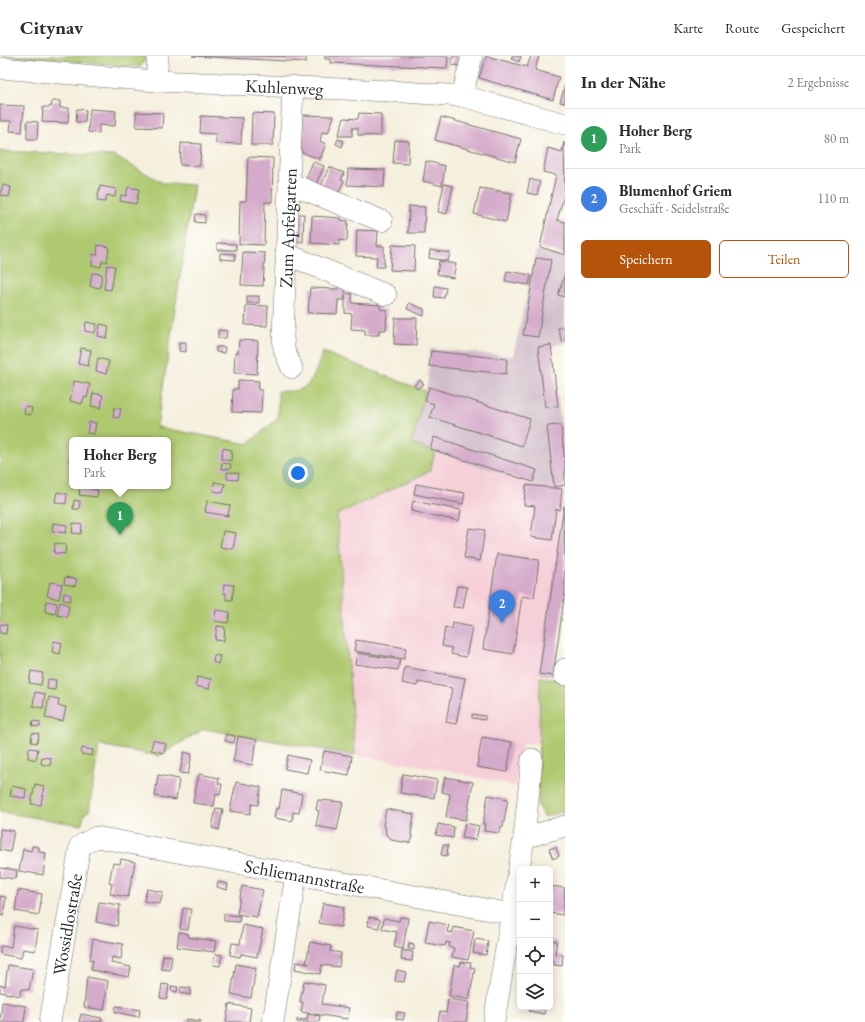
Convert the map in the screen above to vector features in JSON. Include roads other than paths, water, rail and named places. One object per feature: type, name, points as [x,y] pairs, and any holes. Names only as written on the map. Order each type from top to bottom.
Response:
[{"type":"street","points":[[156,81],[158,56]]},
{"type":"street","points":[[462,96],[472,56]]},
{"type":"street","name":"Kuhlenweg","points":[[0,68],[156,81],[293,86],[462,96],[565,124]]},
{"type":"street","name":"Zum Apfelgarten","points":[[292,368],[284,350],[283,338],[293,86]]},
{"type":"street","points":[[289,183],[382,221]]},
{"type":"street","points":[[286,254],[386,295]]},
{"type":"street","points":[[494,1022],[524,838],[532,759]]},
{"type":"street","points":[[524,838],[565,826]]},
{"type":"street","name":"Schliemannstraße","points":[[96,837],[512,914]]},
{"type":"street","name":"Wossidlostraße","points":[[50,1022],[80,846],[96,837]]},
{"type":"street","points":[[273,1022],[296,874]]},
{"type":"place","name":"Hoher Berg","points":[[120,535]]},
{"type":"place","name":"Blumenhof Griem","points":[[502,623]]}]
